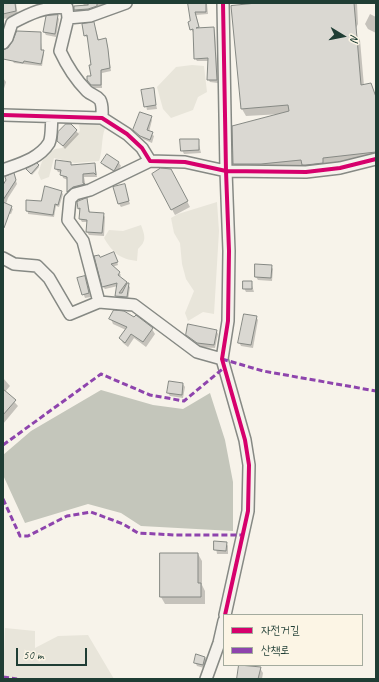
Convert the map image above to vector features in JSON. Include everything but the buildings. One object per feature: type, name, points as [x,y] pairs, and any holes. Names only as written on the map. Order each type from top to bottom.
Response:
[{"type":"street","points":[[68,18],[90,16],[126,3]]},
{"type":"street","points":[[223,3],[229,251],[228,321],[222,359],[245,440],[249,465],[248,511],[225,614]]},
{"type":"street","points":[[3,43],[8,38],[12,23],[32,8],[56,6],[66,8],[68,18],[60,51],[76,80],[88,93],[95,95],[101,101],[103,110],[102,118]]},
{"type":"street","points":[[3,115],[52,118],[102,118],[127,134],[142,148],[150,162]]},
{"type":"street","points":[[3,170],[23,163],[39,154],[50,142],[52,118]]},
{"type":"street","points":[[99,302],[83,241],[68,220],[70,199],[75,194],[90,190],[150,162],[185,162],[226,171],[306,172],[340,168],[376,159]]},
{"type":"street","points":[[3,258],[14,264],[37,266],[49,278],[70,314],[99,302],[134,305],[197,352],[222,359]]},
{"type":"street","points":[[206,679],[219,643],[223,625]]},
{"type":"shaded area","points":[[192,65],[204,66],[207,92],[198,97],[193,110],[171,118],[163,109],[157,87],[176,67]]},
{"type":"shaded area","points":[[99,121],[105,128],[99,161],[75,163],[54,158],[49,177],[41,180],[38,173],[44,156],[55,149],[62,148],[80,131],[79,125],[83,122]]},
{"type":"shaded area","points":[[217,202],[219,231],[214,314],[203,312],[188,321],[185,313],[194,291],[186,279],[182,264],[180,243],[174,233],[171,218],[178,214]]},
{"type":"shaded area","points":[[141,225],[144,241],[138,249],[137,261],[121,257],[111,248],[104,238],[109,230],[123,231]]},
{"type":"shaded area","points":[[101,390],[153,405],[183,409],[210,393],[225,440],[233,482],[233,531],[141,526],[121,513],[88,504],[25,523],[3,475],[3,455],[31,431]]},
{"type":"shaded area","points":[[5,628],[35,631],[35,648],[58,636],[88,635],[114,679],[3,679]]},
{"type":"marked path","points":[[222,359],[263,371],[376,391]]},
{"type":"marked path","points":[[3,445],[101,374],[150,395],[184,401],[225,367]]},
{"type":"marked path","points":[[3,499],[20,536],[28,536],[67,516],[91,512],[123,524],[138,533],[175,535],[243,535]]},
{"type":"marked path","points":[[3,677],[17,679]]},
{"type":"cycle path","points":[[223,3],[229,251],[228,321],[222,359],[245,440],[249,465],[248,511],[225,614]]},
{"type":"cycle path","points":[[3,115],[102,118],[127,134],[142,148],[150,161],[185,162],[226,171],[306,172],[340,168],[376,159]]}]
